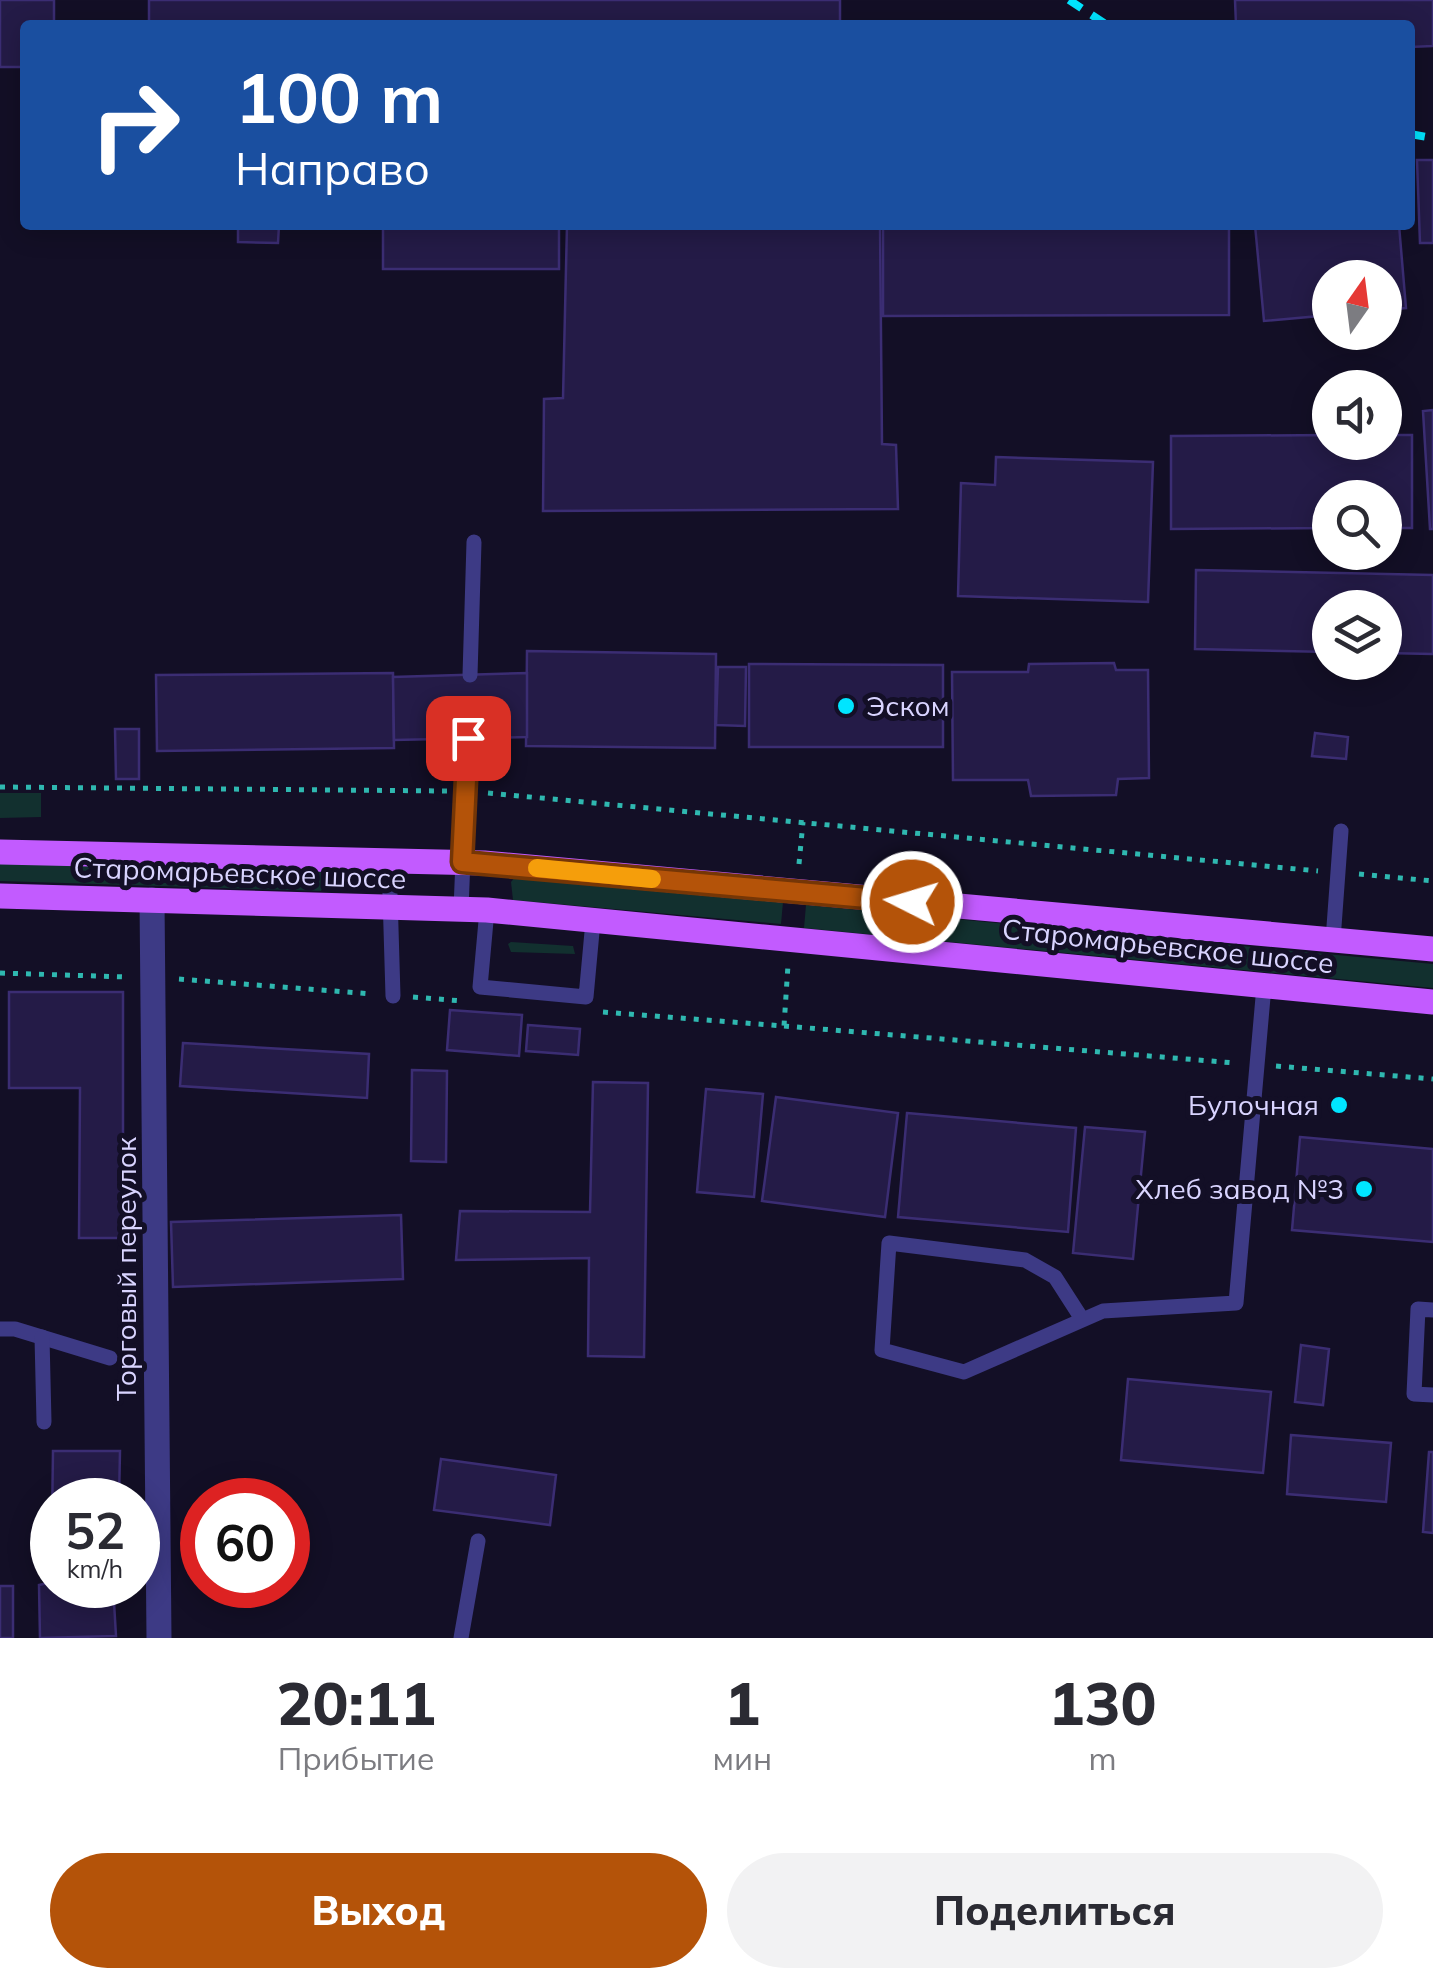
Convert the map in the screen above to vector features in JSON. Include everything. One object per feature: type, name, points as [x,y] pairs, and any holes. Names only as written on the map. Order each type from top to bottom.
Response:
[{"type":"main road","name":"Старомарьевское шоссе","points":[[0,852],[462,862],[1433,949]]},
{"type":"main road","name":"Старомарьевское шоссе","points":[[0,896],[487,910],[1433,1002]]},
{"type":"street","name":"Торговый переулок","points":[[152,900],[159,1638]]},
{"type":"lane","points":[[470,675],[474,542]]},
{"type":"lane","points":[[460,910],[468,738]]},
{"type":"lane","points":[[1333,940],[1341,831]]},
{"type":"lane","points":[[389,861],[393,996]]},
{"type":"lane","points":[[487,910],[480,987],[586,997],[594,921]]},
{"type":"lane","points":[[1082,1319],[1055,1277],[1025,1260],[889,1243],[882,1350],[964,1372],[1103,1311],[1236,1303],[1264,986]]},
{"type":"lane","points":[[1433,1310],[1418,1309],[1414,1394],[1433,1395]]},
{"type":"lane","points":[[0,1329],[15,1328],[110,1358]]},
{"type":"lane","points":[[42,1337],[44,1422]]},
{"type":"lane","points":[[460,1638],[478,1541]]},
{"type":"path","points":[[0,787],[466,791],[1433,881]]},
{"type":"path","points":[[784,1026],[1433,1079]]},
{"type":"green space","points":[[0,793],[41,793],[41,817],[0,818]]},
{"type":"green space","points":[[0,862],[321,871],[323,886],[321,891],[0,881]]},
{"type":"green space","points":[[515,877],[783,902],[781,924],[513,900],[511,882]]},
{"type":"green space","points":[[806,905],[1433,964],[1433,988],[804,928]]},
{"type":"green space","points":[[511,942],[573,946],[575,954],[511,952]]},
{"type":"building","points":[[0,0],[54,0],[54,20],[20,20],[20,67],[0,67]]},
{"type":"building","points":[[149,0],[840,0],[840,20],[149,20]]},
{"type":"building","points":[[1235,0],[1433,0],[1433,46],[1415,47],[1415,20],[1236,20]]},
{"type":"building","points":[[1417,160],[1433,160],[1433,243],[1420,243]]},
{"type":"building","points":[[238,230],[279,230],[278,243],[238,242]]},
{"type":"building","points":[[383,230],[559,230],[559,269],[383,269]]},
{"type":"building","points":[[567,230],[880,230],[882,444],[896,445],[898,509],[543,511],[544,399],[563,398]]},
{"type":"building","points":[[883,230],[1229,230],[1229,315],[883,316]]},
{"type":"building","points":[[1255,230],[1399,230],[1402,260],[1312,260],[1312,317],[1264,321]]},
{"type":"building","points":[[1402,261],[1406,308],[1402,308]]},
{"type":"building","points":[[1433,410],[1433,529],[1430,529],[1423,411]]},
{"type":"building","points":[[1312,435],[1312,460],[1402,460],[1402,435],[1412,435],[1412,528],[1402,528],[1402,480],[1312,480],[1312,528],[1171,529],[1171,436]]},
{"type":"building","points":[[996,457],[1153,462],[1148,602],[958,596],[961,483],[995,485]]},
{"type":"building","points":[[1196,570],[1433,575],[1433,654],[1402,653],[1402,590],[1312,590],[1312,652],[1195,649]]},
{"type":"building","points":[[527,651],[716,654],[715,748],[526,746]]},
{"type":"building","points":[[1114,663],[1116,670],[1148,670],[1149,778],[1118,779],[1116,795],[1031,796],[1028,780],[953,780],[952,672],[1028,672],[1029,664]]},
{"type":"building","name":"Эском","points":[[749,664],[943,665],[943,747],[749,747]]},
{"type":"building","points":[[718,667],[746,667],[745,726],[716,725]]},
{"type":"building","points":[[393,673],[394,748],[157,751],[156,675]]},
{"type":"building","points":[[527,673],[527,737],[394,740],[393,677]]},
{"type":"building","points":[[115,729],[139,729],[139,779],[116,779]]},
{"type":"building","points":[[1315,733],[1348,737],[1346,759],[1312,756]]},
{"type":"building","points":[[9,992],[123,992],[123,1238],[79,1238],[80,1088],[9,1088]]},
{"type":"building","points":[[450,1010],[522,1015],[519,1056],[447,1050]]},
{"type":"building","points":[[528,1025],[580,1029],[578,1055],[526,1051]]},
{"type":"building","points":[[183,1043],[369,1054],[367,1098],[180,1086]]},
{"type":"building","points":[[412,1070],[447,1071],[446,1162],[411,1161]]},
{"type":"building","points":[[593,1082],[648,1083],[644,1357],[588,1356],[589,1258],[456,1260],[460,1211],[590,1212]]},
{"type":"building","points":[[706,1089],[763,1094],[754,1197],[697,1192]]},
{"type":"building","points":[[776,1097],[898,1113],[885,1217],[762,1201]]},
{"type":"building","points":[[907,1113],[1076,1128],[1068,1232],[898,1217]]},
{"type":"building","points":[[1085,1127],[1145,1132],[1133,1259],[1073,1253]]},
{"type":"building","name":"Хлеб завод №3","points":[[1300,1137],[1433,1149],[1433,1242],[1292,1230]]},
{"type":"building","points":[[401,1215],[403,1279],[173,1287],[171,1222]]},
{"type":"building","points":[[1301,1345],[1329,1349],[1323,1405],[1295,1402]]},
{"type":"building","points":[[1128,1379],[1271,1392],[1263,1473],[1121,1460]]},
{"type":"building","points":[[1291,1435],[1391,1443],[1386,1502],[1287,1494]]},
{"type":"building","points":[[53,1451],[120,1451],[119,1478],[52,1478]]},
{"type":"building","points":[[1429,1452],[1433,1452],[1433,1533],[1423,1532]]},
{"type":"building","points":[[441,1459],[556,1475],[550,1525],[434,1510]]},
{"type":"building","points":[[0,1586],[13,1586],[13,1638],[0,1638]]},
{"type":"building","points":[[39,1608],[114,1608],[116,1636],[40,1638]]},
{"type":"railway","points":[[1069,0],[1099,20]]},
{"type":"railway","points":[[1415,135],[1433,138]]},
{"type":"slow traffic","points":[[537,868],[652,879]]},
{"type":"place","name":"Эском","points":[[846,706]]},
{"type":"place","name":"Булочная","points":[[1339,1105]]},
{"type":"place","name":"Хлеб завод №3","points":[[1364,1189]]},
{"type":"route","points":[[468,738],[462,862],[912,902]]}]
